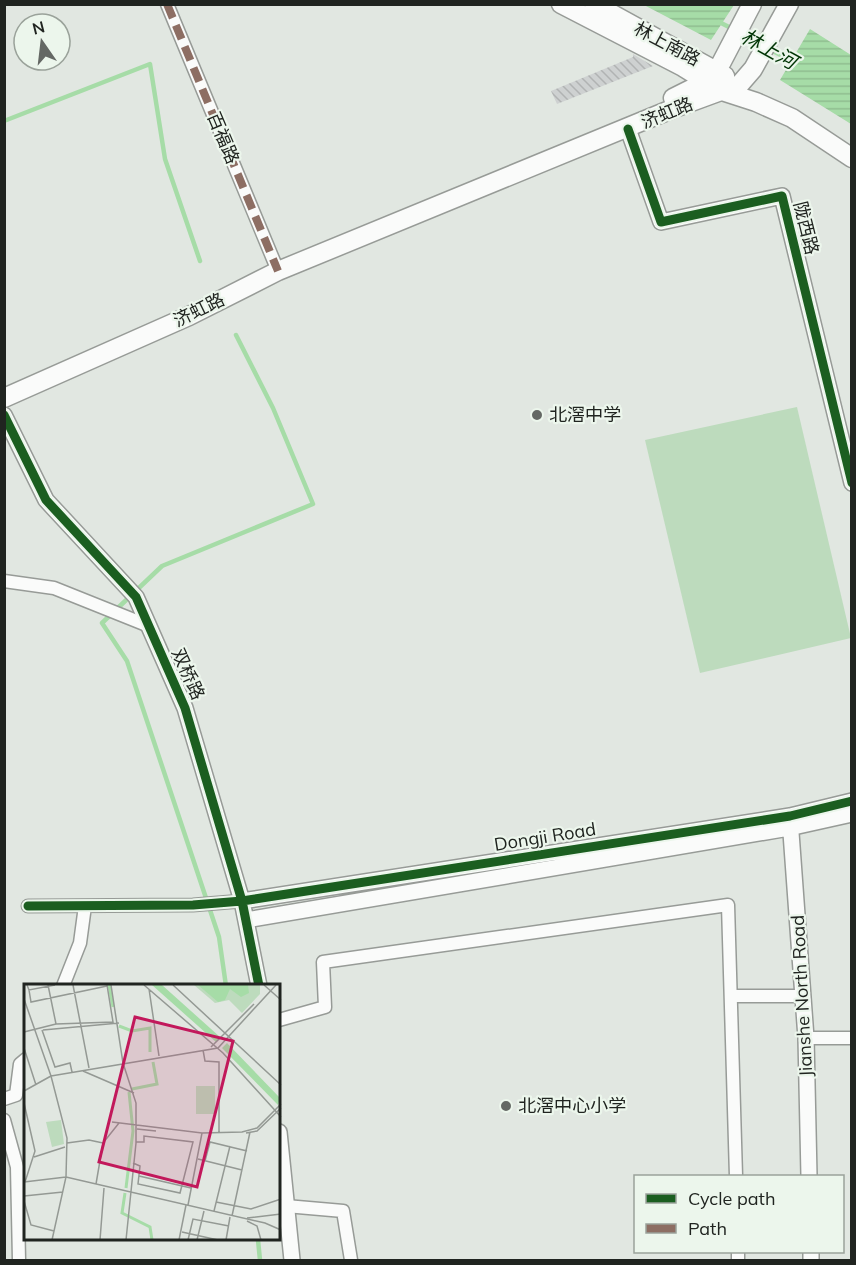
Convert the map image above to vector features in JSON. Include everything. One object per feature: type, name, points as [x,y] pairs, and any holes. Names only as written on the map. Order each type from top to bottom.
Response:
[{"type":"main road","points":[[561,4],[682,67],[711,77],[722,91],[756,102],[792,118],[852,158]]},
{"type":"main road","name":"林上南路","points":[[594,4],[711,77],[740,84],[791,107],[852,147]]},
{"type":"main road","points":[[711,77],[729,52],[752,4]]},
{"type":"main road","points":[[740,84],[753,69],[789,4]]},
{"type":"main road","name":"济虹路","points":[[395,224],[400,214],[668,101],[711,77]]},
{"type":"main road","name":"济虹路","points":[[4,398],[189,315],[278,271],[672,109],[740,84]]},
{"type":"street","name":"百福路","points":[[167,4],[278,271]]},
{"type":"street","name":"陇西路","points":[[628,129],[661,222],[782,196],[852,483]]},
{"type":"street","name":"双桥路","points":[[4,415],[46,500],[136,597],[149,626],[185,708],[242,901],[259,984]]},
{"type":"street","points":[[4,581],[54,588],[149,626]]},
{"type":"street","name":"Dongji Road","points":[[246,920],[785,823],[852,801]]},
{"type":"street","name":"Dongji Road","points":[[242,901],[852,814]]},
{"type":"street","name":"Jianshe North Road","points":[[785,823],[799,996],[806,1038],[809,1175]]},
{"type":"street","points":[[28,906],[193,905],[242,901]]},
{"type":"street","points":[[280,1020],[326,1007],[323,962],[728,905],[733,996],[736,1175]]},
{"type":"street","points":[[64,984],[80,943],[84,906]]},
{"type":"street","points":[[733,996],[799,996],[799,1175]]},
{"type":"street","points":[[806,1038],[852,1038]]},
{"type":"street","points":[[4,1099],[16,1095],[20,1064],[24,1061]]},
{"type":"street","points":[[4,1120],[17,1167],[19,1260]]},
{"type":"street","points":[[280,1143],[292,1260]]},
{"type":"street","points":[[286,1206],[343,1211],[351,1260]]},
{"type":"shaded area","points":[[644,5],[734,5],[711,40]]},
{"type":"shaded area","points":[[810,29],[851,55],[851,124],[780,80]]},
{"type":"shaded area","points":[[797,407],[851,638],[700,673],[645,440]]},
{"type":"building","points":[[633,54],[653,66],[557,104],[551,91],[633,57]]},
{"type":"waterway","name":"林上河","points":[[719,22],[735,30]]},
{"type":"waterway","name":"林上河","points":[[742,34],[761,45]]},
{"type":"waterway","name":"林上河","points":[[769,49],[796,63]]},
{"type":"waterway","points":[[4,121],[150,64],[165,159],[200,261]]},
{"type":"waterway","points":[[226,984],[219,937],[127,661],[102,623],[162,566],[313,504],[273,408],[236,335]]},
{"type":"waterway","points":[[258,1241],[260,1260]]},
{"type":"marked path","points":[[167,4],[278,271]]},
{"type":"cycle path","points":[[628,129],[661,222],[782,196],[852,483]]},
{"type":"cycle path","points":[[4,415],[46,500],[136,597],[185,708],[242,901],[259,984]]},
{"type":"cycle path","points":[[28,906],[193,905],[242,901],[790,816],[852,801]]},
{"type":"place","name":"北滘中学","points":[[537,415]]},
{"type":"place","name":"北滘中心小学","points":[[506,1106]]}]
